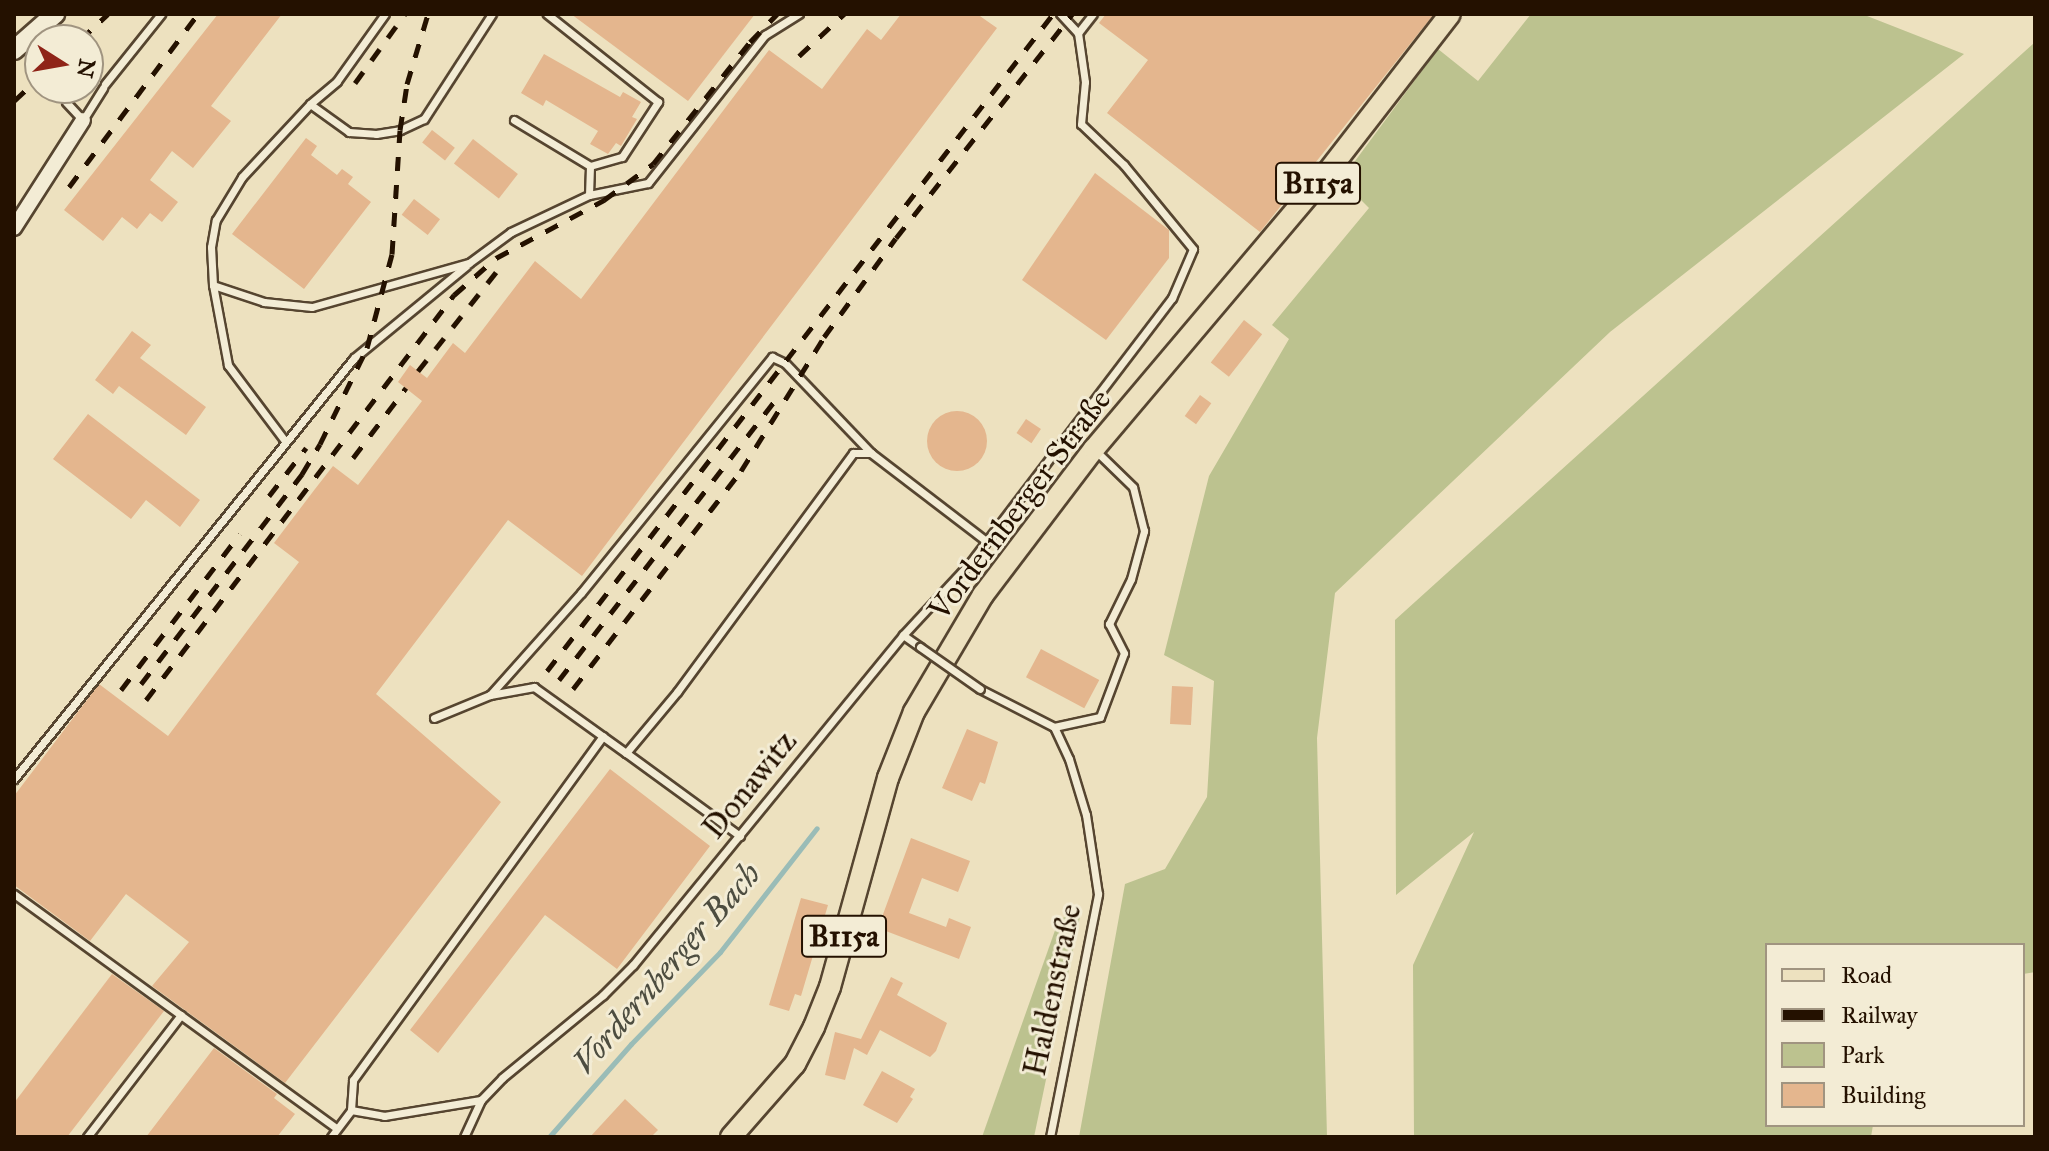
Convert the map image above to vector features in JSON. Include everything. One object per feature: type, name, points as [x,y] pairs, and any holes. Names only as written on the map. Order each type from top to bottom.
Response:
[{"type":"main road","points":[[16,46],[55,14]]},
{"type":"main road","name":"Vordernberger Straße","points":[[731,1137],[795,1064],[814,1027],[830,987],[888,778],[914,712],[983,595],[1094,449],[1296,210],[1450,14]]},
{"type":"street","points":[[14,228],[83,120]]},
{"type":"lane","points":[[68,104],[83,120],[104,86],[161,14]]},
{"type":"lane","points":[[285,441],[228,365],[213,285],[211,247],[216,220],[242,177],[310,104],[337,81],[385,14]]},
{"type":"lane","points":[[310,104],[349,132],[376,134],[400,130],[424,119],[492,14]]},
{"type":"lane","points":[[514,120],[590,166],[622,157],[658,102],[547,14]]},
{"type":"lane","points":[[14,779],[354,358],[511,232],[589,195],[648,183],[765,35],[799,14]]},
{"type":"lane","points":[[1060,14],[1078,33],[1093,14]]},
{"type":"lane","name":"Donawitz","points":[[481,1100],[633,965],[903,635],[986,541],[1172,298],[1193,249],[1124,165],[1081,124],[1085,82],[1078,33]]},
{"type":"lane","points":[[589,195],[590,166]]},
{"type":"lane","points":[[213,285],[264,302],[312,307],[469,263]]},
{"type":"lane","points":[[490,695],[581,593],[772,357],[785,363],[871,453],[986,541]]},
{"type":"lane","points":[[903,635],[980,689],[1054,727],[1100,717],[1124,653],[1109,624],[1131,579],[1144,531],[1133,487],[1094,449]]},
{"type":"lane","points":[[626,753],[677,692],[853,453],[871,453]]},
{"type":"lane","points":[[434,718],[490,695],[534,687],[740,836]]},
{"type":"lane","name":"Haldenstraße","points":[[1050,1137],[1098,894],[1086,815],[1069,759],[1054,727]]},
{"type":"lane","points":[[331,1137],[351,1110],[353,1080],[603,736]]},
{"type":"lane","points":[[14,894],[337,1129]]},
{"type":"lane","points":[[87,1137],[181,1015]]},
{"type":"lane","points":[[351,1110],[384,1116],[481,1100]]},
{"type":"lane","points":[[464,1137],[481,1100]]},
{"type":"green space","points":[[1531,14],[1862,14],[1964,54],[1610,332],[1335,593],[1317,738],[1327,1137],[1079,1137],[1125,884],[1165,869],[1207,797],[1214,681],[1164,655],[1209,476],[1289,339],[1272,325],[1369,208],[1341,180],[1438,49],[1478,81]]},
{"type":"green space","points":[[2035,42],[2035,972],[2025,974],[2025,943],[1765,943],[1765,1127],[1873,1127],[1871,1137],[1414,1137],[1413,965],[1474,832],[1396,895],[1395,620]]},
{"type":"green space","points":[[1081,912],[1034,1137],[982,1137],[1059,919]]},
{"type":"building","points":[[218,14],[282,14],[211,106],[231,121],[193,168],[172,151],[150,180],[178,202],[162,222],[150,213],[137,229],[122,217],[103,241],[64,210]]},
{"type":"building","points":[[571,14],[755,14],[688,101]]},
{"type":"building","points":[[901,14],[977,14],[997,28],[582,576],[508,520],[376,694],[501,802],[285,1083],[152,986],[189,942],[126,894],[90,941],[14,885],[14,796],[99,684],[168,736],[299,562],[274,543],[333,466],[358,485],[422,401],[398,382],[410,365],[427,378],[453,343],[465,353],[535,261],[581,299],[769,50],[822,89],[867,29],[881,40]]},
{"type":"building","points":[[1106,14],[1434,14],[1260,232],[1107,113],[1148,60],[1099,23]]},
{"type":"building","points":[[544,54],[620,97],[623,92],[641,102],[632,117],[637,119],[621,146],[616,143],[608,154],[590,144],[598,131],[546,100],[543,106],[521,93]]},
{"type":"building","points":[[432,130],[455,148],[445,160],[422,143]]},
{"type":"building","points":[[306,138],[317,146],[311,155],[337,175],[342,169],[353,177],[348,184],[371,202],[304,289],[232,234]]},
{"type":"building","points":[[473,139],[518,174],[499,199],[454,163]]},
{"type":"building","points":[[1095,173],[1169,230],[1169,258],[1106,340],[1022,280]]},
{"type":"building","points":[[414,199],[440,219],[428,235],[402,215]]},
{"type":"building","points":[[1244,320],[1262,334],[1229,377],[1211,363]]},
{"type":"building","points":[[132,331],[151,345],[140,358],[206,407],[186,435],[119,386],[113,394],[95,380]]},
{"type":"building","points":[[1200,395],[1211,403],[1196,424],[1185,416]]},
{"type":"building","points":[[957,411],[968,413],[978,420],[985,430],[985,452],[978,462],[968,469],[957,471],[946,469],[936,462],[929,452],[927,441],[929,430],[936,420],[946,413]]},
{"type":"building","points":[[88,414],[200,500],[180,527],[146,500],[131,519],[53,459]]},
{"type":"building","points":[[1026,419],[1041,429],[1031,443],[1016,433]]},
{"type":"building","points":[[1041,649],[1099,680],[1084,708],[1026,677]]},
{"type":"building","points":[[1172,686],[1193,687],[1191,725],[1170,724]]},
{"type":"building","points":[[967,729],[998,742],[985,784],[980,782],[972,801],[942,788]]},
{"type":"building","points":[[610,769],[710,846],[617,969],[545,915],[438,1053],[410,1030]]},
{"type":"building","points":[[911,838],[970,861],[958,892],[922,878],[909,913],[946,927],[949,918],[971,927],[959,959],[878,928]]},
{"type":"building","points":[[801,898],[828,905],[801,996],[795,994],[789,1011],[769,1005]]},
{"type":"building","points":[[112,974],[164,1011],[67,1137],[14,1137],[14,1103]]},
{"type":"building","points":[[891,977],[903,983],[897,995],[947,1023],[936,1051],[930,1057],[880,1030],[867,1055],[854,1048],[845,1080],[825,1075],[835,1032],[861,1039]]},
{"type":"building","points":[[214,1048],[277,1094],[274,1098],[295,1114],[277,1137],[146,1137]]},
{"type":"building","points":[[882,1071],[915,1089],[910,1097],[913,1099],[897,1123],[863,1105]]},
{"type":"building","points":[[625,1099],[658,1130],[651,1137],[590,1137]]},
{"type":"waterway","name":"Vordernberger Bach","points":[[549,1137],[631,1044],[720,952],[817,828]]},
{"type":"railway","points":[[97,24],[108,14]]},
{"type":"railway","points":[[69,187],[198,14]]},
{"type":"railway","points":[[355,83],[405,14]]},
{"type":"railway","points":[[141,684],[302,474],[367,348],[392,254],[400,130],[407,84],[428,14]]},
{"type":"railway","points":[[146,700],[454,295],[496,258],[604,200],[653,164],[750,42],[777,14]]},
{"type":"railway","points":[[799,56],[844,14]]},
{"type":"railway","points":[[547,671],[1053,14]]},
{"type":"railway","points":[[573,689],[741,471],[824,337],[896,238],[1072,14]]},
{"type":"railway","points":[[14,101],[24,92]]},
{"type":"railway","points":[[418,371],[505,261]]},
{"type":"railway","points":[[353,458],[406,388]]},
{"type":"railway","points":[[559,680],[777,398]]},
{"type":"railway","points":[[269,496],[306,448]]},
{"type":"railway","points":[[121,690],[240,534]]}]
